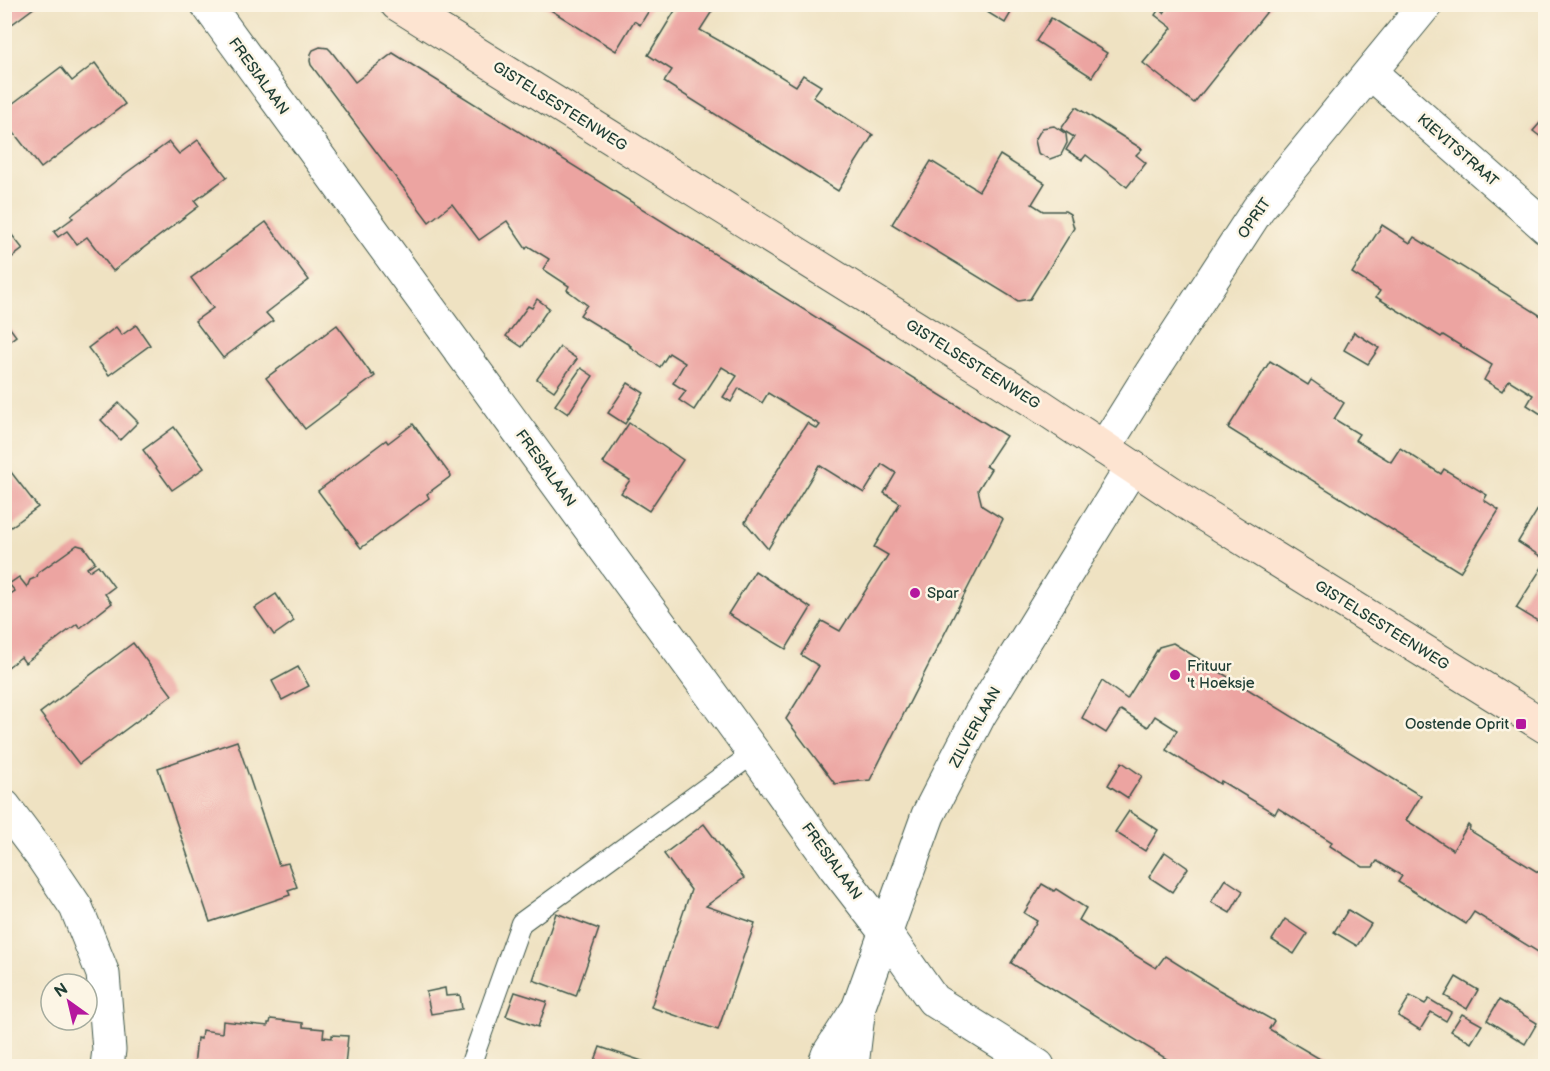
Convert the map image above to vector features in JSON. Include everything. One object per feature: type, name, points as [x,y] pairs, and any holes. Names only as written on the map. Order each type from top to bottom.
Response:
[{"type":"main road","name":"GISTELSESTEENWEG","points":[[397,4],[1032,400],[1218,523],[1545,728]]},
{"type":"street","name":"FRESIALAAN","points":[[207,4],[933,1000],[1038,1066]]},
{"type":"street","name":"OPRIT","points":[[1104,448],[1258,209],[1426,4]]},
{"type":"street","name":"KIEVITSTRAAT","points":[[1371,73],[1545,227]]},
{"type":"street","name":"ZILVERLAAN","points":[[852,1066],[859,1006],[928,814],[980,714],[1131,467]]},
{"type":"street","points":[[4,806],[76,907],[103,974],[109,1050],[107,1066]]},
{"type":"street","name":"ZILVERLAAN","points":[[824,1066],[828,1055],[859,1006]]},
{"type":"lane","points":[[470,1066],[521,923],[754,753]]},
{"type":"building","points":[[4,4],[39,4],[4,30]]},
{"type":"building","points":[[541,4],[653,4],[640,25],[634,21],[616,51]]},
{"type":"building","points":[[679,4],[721,4],[719,8],[716,5],[700,30],[796,86],[803,75],[821,86],[813,97],[873,135],[838,191],[664,82],[672,70],[648,55]]},
{"type":"building","points":[[974,4],[1016,4],[1005,23]]},
{"type":"building","points":[[1170,4],[1273,4],[1194,103],[1143,63],[1172,28],[1155,15],[1159,9],[1164,13]]},
{"type":"building","points":[[1051,18],[1107,53],[1092,77],[1036,41]]},
{"type":"building","points":[[320,47],[331,51],[355,82],[393,53],[1006,436],[986,466],[991,469],[978,490],[982,506],[1003,519],[870,780],[835,784],[786,719],[819,666],[801,655],[822,621],[840,631],[888,555],[874,547],[900,503],[884,493],[896,473],[882,464],[864,493],[819,465],[768,549],[745,522],[807,423],[817,429],[820,425],[768,393],[762,403],[739,388],[731,402],[723,397],[737,376],[722,367],[694,410],[679,400],[686,391],[673,383],[685,363],[669,353],[660,367],[631,346],[580,315],[587,305],[567,290],[569,286],[543,269],[549,259],[528,246],[526,249],[507,221],[479,240],[452,204],[429,222],[311,65],[313,50]]},
{"type":"building","points":[[95,63],[125,104],[41,168],[4,120],[4,110],[61,67],[72,81]]},
{"type":"building","points":[[1076,107],[1142,149],[1136,155],[1146,163],[1127,187],[1086,155],[1082,160],[1066,150],[1074,137],[1061,129]]},
{"type":"building","points":[[1546,116],[1546,141],[1533,131]]},
{"type":"building","points":[[1054,126],[1066,134],[1067,143],[1061,155],[1050,159],[1038,153],[1035,140],[1042,128]]},
{"type":"building","points":[[198,140],[227,177],[195,201],[199,206],[113,271],[87,237],[77,244],[67,231],[58,237],[54,232],[73,218],[71,216],[169,142],[179,154]]},
{"type":"building","points":[[1000,155],[1045,183],[1032,204],[1043,211],[1065,211],[1070,214],[1074,228],[1030,299],[1018,301],[892,224],[931,161],[979,191]]},
{"type":"building","points":[[266,222],[309,280],[266,313],[273,321],[223,358],[195,321],[213,308],[191,278]]},
{"type":"building","points":[[1382,225],[1410,243],[1414,237],[1546,319],[1546,414],[1544,416],[1527,405],[1533,395],[1509,380],[1502,391],[1484,380],[1492,365],[1376,297],[1380,291],[1352,273]]},
{"type":"building","points":[[8,230],[23,249],[6,262],[4,260],[4,232]]},
{"type":"building","points":[[537,299],[549,308],[522,347],[506,336],[528,306],[532,308]]},
{"type":"building","points":[[4,320],[16,336],[4,345]]},
{"type":"building","points":[[136,325],[150,345],[109,375],[88,348],[116,327],[122,335]]},
{"type":"building","points":[[337,325],[372,375],[375,376],[305,429],[266,378]]},
{"type":"building","points":[[1354,332],[1379,348],[1368,364],[1344,350]]},
{"type":"building","points":[[560,347],[577,359],[554,391],[537,379]]},
{"type":"building","points":[[1270,361],[1308,385],[1311,380],[1344,403],[1334,419],[1359,434],[1355,440],[1391,462],[1400,448],[1441,474],[1444,469],[1487,495],[1484,500],[1499,510],[1460,572],[1228,428]]},
{"type":"building","points":[[581,368],[593,376],[568,414],[555,405]]},
{"type":"building","points":[[628,383],[644,393],[625,424],[608,413]]},
{"type":"building","points":[[119,403],[138,422],[120,440],[101,420]]},
{"type":"building","points":[[629,423],[683,460],[649,511],[621,493],[630,480],[603,463]]},
{"type":"building","points":[[413,424],[451,476],[427,494],[429,498],[361,548],[318,491],[386,440],[388,443]]},
{"type":"building","points":[[174,427],[204,468],[172,490],[143,450]]},
{"type":"building","points":[[4,463],[38,507],[4,532]]},
{"type":"building","points":[[1546,496],[1546,560],[1518,542]]},
{"type":"building","points":[[77,545],[84,547],[95,562],[87,568],[89,571],[98,565],[114,587],[105,594],[112,603],[80,628],[77,624],[25,663],[21,657],[8,667],[7,664],[4,665],[4,593],[7,596],[15,591],[9,584],[19,577],[27,587],[30,580],[37,577],[38,573]]},
{"type":"building","points":[[1546,561],[1546,626],[1516,608]]},
{"type":"building","points":[[755,571],[811,608],[786,649],[728,614]]},
{"type":"building","points":[[276,594],[294,621],[274,635],[255,608]]},
{"type":"building","points":[[133,643],[172,695],[79,764],[40,713]]},
{"type":"building","points":[[1173,643],[1421,796],[1406,820],[1453,850],[1468,825],[1469,830],[1546,877],[1546,957],[1474,912],[1466,924],[1398,882],[1402,876],[1377,861],[1373,867],[1363,867],[1330,846],[1332,842],[1278,808],[1275,814],[1221,781],[1220,784],[1166,750],[1177,730],[1155,716],[1148,727],[1121,710],[1106,733],[1082,718],[1102,681],[1127,699],[1159,647]]},
{"type":"building","points":[[298,667],[309,686],[282,700],[272,681]]},
{"type":"building","points":[[237,741],[279,865],[288,863],[297,887],[288,890],[290,895],[210,922],[158,768]]},
{"type":"building","points":[[1122,762],[1142,776],[1128,798],[1108,785]]},
{"type":"building","points":[[1129,811],[1158,830],[1145,851],[1115,832]]},
{"type":"building","points":[[704,824],[744,878],[706,906],[755,923],[718,1030],[651,1007],[691,890],[664,854]]},
{"type":"building","points":[[1165,852],[1188,868],[1172,892],[1149,877]]},
{"type":"building","points":[[1225,879],[1243,891],[1230,913],[1211,902]]},
{"type":"building","points":[[1042,884],[1054,891],[1056,889],[1086,908],[1079,920],[1102,935],[1156,968],[1165,956],[1274,1021],[1269,1029],[1332,1066],[1178,1066],[1011,963],[1037,921],[1024,913]]},
{"type":"building","points":[[1348,910],[1371,924],[1357,946],[1334,932]]},
{"type":"building","points":[[556,913],[599,929],[576,996],[533,980]]},
{"type":"building","points":[[1285,919],[1307,934],[1294,954],[1272,940]]},
{"type":"building","points":[[4,951],[10,959],[4,963]]},
{"type":"building","points":[[1456,977],[1478,990],[1467,1009],[1445,996]]},
{"type":"building","points":[[445,988],[446,996],[460,995],[462,1009],[431,1014],[426,992]]},
{"type":"building","points":[[515,992],[547,1002],[538,1027],[506,1016]]},
{"type":"building","points":[[1410,996],[1425,1004],[1429,999],[1451,1012],[1446,1021],[1431,1012],[1420,1030],[1398,1016]]},
{"type":"building","points":[[1499,1000],[1537,1023],[1525,1044],[1487,1020]]},
{"type":"building","points":[[1462,1014],[1482,1025],[1471,1043],[1451,1031]]},
{"type":"building","points":[[271,1019],[303,1023],[303,1027],[324,1029],[323,1037],[348,1036],[345,1066],[194,1066],[197,1038],[201,1039],[202,1030],[222,1033],[223,1021],[268,1026]]},
{"type":"building","points":[[600,1047],[657,1066],[593,1066]]},
{"type":"place","name":"Spar","points":[[915,593]]},
{"type":"place","name":"Frituur 't Hoeksje","points":[[1175,675]]},
{"type":"place","name":"Oostende Oprit","points":[[1521,724]]}]
